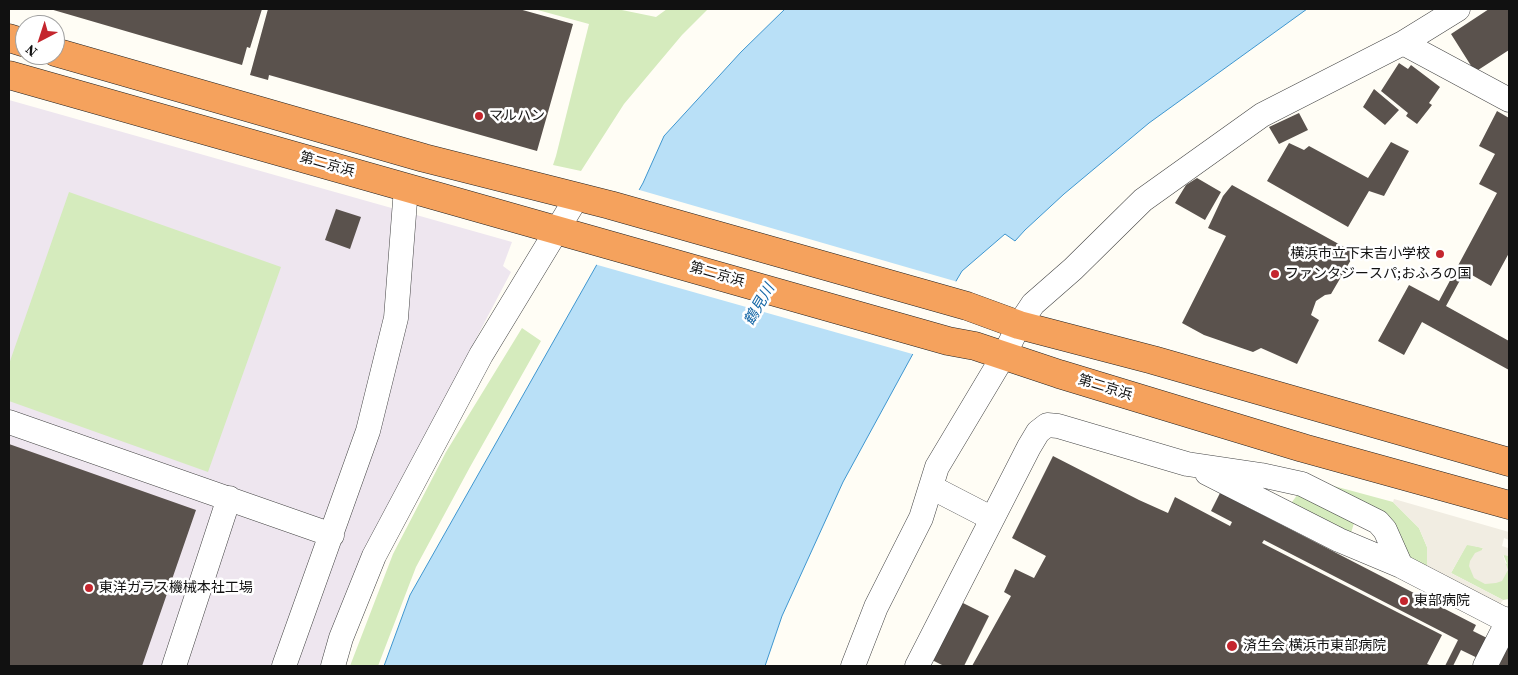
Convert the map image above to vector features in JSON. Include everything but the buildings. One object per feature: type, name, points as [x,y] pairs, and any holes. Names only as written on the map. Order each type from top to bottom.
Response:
[{"type":"highway","points":[[65,55],[414,156],[610,205],[954,303],[1019,325],[1153,360],[1509,462]]},
{"type":"highway","name":"第二京浜","points":[[9,75],[948,341],[975,346],[1058,374],[1303,448],[1509,505]]},
{"type":"street","points":[[854,666],[876,607],[921,518],[937,467],[1033,304],[1073,269],[1143,200],[1165,182],[1262,115],[1403,43],[1458,9]]},
{"type":"street","points":[[1403,43],[1509,100]]},
{"type":"street","points":[[284,666],[368,431],[396,318],[406,188]]},
{"type":"street","points":[[333,666],[341,638],[374,556],[481,355],[576,197]]},
{"type":"street","points":[[9,422],[332,535]]},
{"type":"street","points":[[916,666],[973,575],[991,518],[1038,432],[1047,426],[1058,426],[1188,464],[1261,475],[1302,484],[1378,522],[1385,530],[1401,566]]},
{"type":"street","points":[[1188,464],[1339,540],[1401,566],[1509,621],[1485,666]]},
{"type":"street","points":[[1289,515],[1284,509],[1284,496],[1293,487],[1302,484]]},
{"type":"street","points":[[931,487],[991,518]]},
{"type":"street","points":[[174,666],[229,498]]},
{"type":"street","points":[[1339,540],[1350,541],[1357,538],[1361,532],[1363,526],[1362,518],[1357,511]]},
{"type":"shaded area","points":[[9,100],[512,242],[503,266],[511,272],[363,554],[322,666],[9,666]]},
{"type":"shaded area","points":[[1394,499],[1509,532],[1509,540],[1504,538],[1502,546],[1508,548],[1509,545],[1509,556],[1503,555],[1508,570],[1502,581],[1485,584],[1474,578],[1469,566],[1470,561],[1475,553],[1483,548],[1467,545],[1451,573],[1503,600],[1499,606],[1427,569],[1427,547],[1419,528],[1393,502]]},
{"type":"green space","points":[[534,9],[617,9],[656,17],[667,9],[708,9],[682,35],[624,104],[581,171],[553,165],[589,24]]},
{"type":"green space","points":[[69,192],[281,267],[208,472],[9,401],[9,364]]},
{"type":"green space","points":[[522,328],[541,341],[416,567],[378,666],[350,666],[393,554],[446,452]]},
{"type":"green space","points":[[1308,479],[1393,502],[1419,528],[1427,547],[1427,569],[1411,560]]},
{"type":"green space","points":[[1298,494],[1355,520],[1351,533],[1295,511],[1292,502]]},
{"type":"green space","points":[[1467,544],[1483,548],[1482,550],[1507,564],[1503,554],[1509,556],[1509,599],[1503,600],[1451,573]]},
{"type":"water","name":"鶴見川","points":[[785,9],[1307,9],[1149,123],[1064,194],[1015,241],[1005,234],[962,271],[915,350],[843,482],[782,616],[765,666],[384,666],[410,595],[643,183],[664,136],[741,52]]},
{"type":"pier","points":[[636,189],[958,282],[916,355],[594,264]]},
{"type":"place","name":"マルハン","points":[[479,116]]},
{"type":"place","name":"横浜市立下末吉小学校","points":[[1440,254]]},
{"type":"place","name":"ファンタジースパ;おふろの国","points":[[1275,274]]},
{"type":"place","name":"東洋ガラス機械本社工場","points":[[89,588]]},
{"type":"place","name":"東部病院","points":[[1404,601]]},
{"type":"place","name":"済生会 横浜市東部病院","points":[[1232,646]]}]
